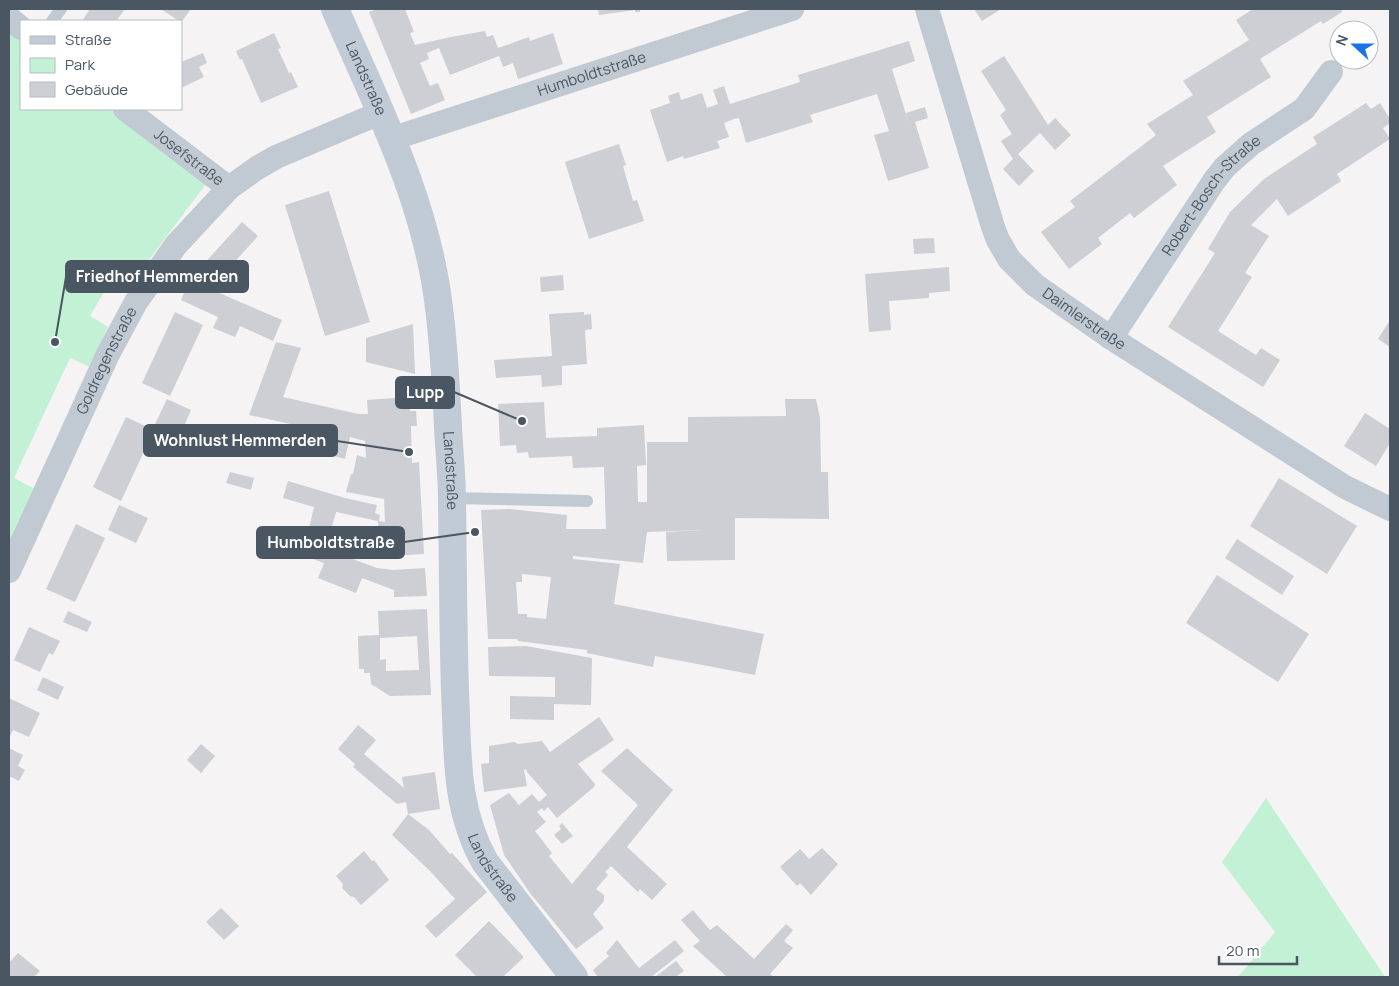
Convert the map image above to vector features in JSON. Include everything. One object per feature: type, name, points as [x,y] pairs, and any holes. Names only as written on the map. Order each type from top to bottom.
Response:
[{"type":"street","name":"Landstraße","points":[[336,9],[391,139],[419,214],[436,281],[445,368],[452,498],[453,631],[458,774],[465,814],[477,848],[485,862],[574,977]]},
{"type":"street","name":"Humboldtstraße","points":[[391,139],[792,9]]},
{"type":"street","name":"Daimlerstraße","points":[[927,9],[986,207],[1003,250],[1017,268],[1035,285],[1111,338],[1345,487],[1390,509]]},
{"type":"street","points":[[9,18],[20,27]]},
{"type":"street","name":"Robert-Bosch-Straße","points":[[1111,338],[1225,167],[1251,144],[1304,109],[1331,72]]},
{"type":"street","name":"Josefstraße","points":[[126,110],[228,188]]},
{"type":"street","name":"Goldregenstraße","points":[[9,571],[108,354],[136,302],[176,245],[228,188],[242,177],[276,157],[380,114]]},
{"type":"lane","points":[[53,20],[61,9]]},
{"type":"lane","points":[[452,498],[587,501]]},
{"type":"green space","points":[[9,28],[20,37],[20,110],[112,110],[206,184],[139,273],[122,261],[90,316],[108,327],[90,367],[70,358],[14,478],[35,489],[9,548]]},
{"type":"green space","points":[[1266,798],[1385,977],[1238,977],[1275,932],[1222,862]]},
{"type":"building","points":[[90,9],[125,9],[117,20],[83,20]]},
{"type":"building","points":[[161,9],[191,9],[182,21]]},
{"type":"building","points":[[377,9],[405,9],[414,32],[410,33],[415,45],[485,31],[487,37],[493,35],[498,48],[529,37],[530,41],[553,33],[563,64],[518,79],[513,63],[503,67],[499,56],[450,75],[439,48],[427,53],[429,59],[420,63],[430,86],[438,83],[445,100],[411,114],[369,12]]},
{"type":"building","points":[[598,9],[640,9],[640,12],[635,12],[635,10],[599,15]]},
{"type":"building","points":[[974,9],[1001,9],[982,21]]},
{"type":"building","points":[[1253,9],[1341,9],[1342,12],[1323,24],[1321,21],[1260,59],[1271,77],[1207,117],[1216,132],[1163,166],[1177,185],[1134,218],[1130,213],[1098,238],[1102,244],[1069,269],[1041,232],[1075,207],[1070,201],[1156,135],[1147,124],[1193,95],[1183,81],[1249,40],[1236,20]]},
{"type":"building","points":[[274,33],[281,48],[278,49],[298,87],[261,103],[242,59],[240,60],[236,51]]},
{"type":"building","points":[[909,41],[915,61],[892,69],[909,124],[906,113],[925,107],[928,118],[915,122],[929,168],[888,181],[874,135],[889,131],[877,94],[810,115],[813,122],[746,143],[739,118],[734,119],[724,123],[729,137],[717,141],[720,148],[684,159],[683,156],[667,162],[650,110],[670,103],[668,96],[679,92],[681,100],[702,93],[707,108],[718,104],[713,90],[724,86],[730,104],[800,82],[798,75]]},
{"type":"building","points":[[203,53],[207,63],[199,67],[204,77],[182,88],[182,62]]},
{"type":"building","points":[[1004,56],[1048,125],[1055,118],[1071,135],[1055,150],[1040,133],[1018,154],[1034,171],[1019,186],[1003,169],[1013,159],[1001,141],[1012,134],[1000,115],[1006,110],[981,71]]},
{"type":"building","points":[[1366,103],[1371,109],[1380,103],[1390,119],[1390,123],[1383,128],[1390,139],[1337,174],[1341,181],[1288,216],[1277,199],[1251,225],[1269,236],[1245,273],[1252,277],[1218,331],[1256,355],[1261,348],[1280,360],[1263,387],[1168,327],[1215,253],[1208,249],[1230,212],[1264,179],[1317,144],[1313,137]]},
{"type":"building","points":[[619,144],[626,165],[623,166],[633,201],[637,200],[644,221],[589,239],[565,162]]},
{"type":"building","points":[[329,191],[370,322],[325,336],[285,205]]},
{"type":"building","points":[[242,222],[258,236],[210,289],[282,320],[273,341],[240,326],[235,337],[213,328],[218,317],[181,300],[190,279]]},
{"type":"building","points":[[934,238],[935,253],[914,254],[913,239]]},
{"type":"building","points":[[949,267],[950,291],[929,293],[929,298],[889,301],[891,330],[869,332],[865,274]]},
{"type":"building","points":[[563,275],[564,290],[541,292],[540,277]]},
{"type":"building","points":[[175,312],[203,325],[170,396],[142,383]]},
{"type":"building","points":[[584,312],[584,315],[591,314],[592,329],[585,330],[587,364],[562,366],[562,385],[542,387],[541,375],[496,378],[494,360],[552,356],[549,314]]},
{"type":"building","points":[[1390,320],[1390,347],[1378,339]]},
{"type":"building","points":[[413,324],[415,374],[366,362],[366,338]]},
{"type":"building","points":[[276,342],[301,348],[283,397],[358,414],[368,414],[367,400],[409,397],[410,411],[416,411],[417,426],[411,426],[412,463],[419,462],[424,554],[391,556],[388,554],[386,542],[380,543],[378,521],[336,512],[326,549],[377,568],[393,570],[425,568],[427,596],[394,597],[394,590],[362,578],[356,593],[318,578],[324,563],[275,545],[282,527],[307,537],[314,507],[283,498],[288,481],[345,498],[377,505],[375,513],[380,515],[379,521],[385,522],[384,499],[346,492],[351,474],[353,474],[357,455],[366,458],[365,441],[350,437],[345,459],[326,454],[331,433],[249,415]]},
{"type":"building","points":[[167,399],[191,410],[180,436],[155,424]]},
{"type":"building","points":[[785,399],[816,399],[820,418],[821,472],[828,472],[829,519],[735,518],[735,560],[667,561],[666,532],[703,530],[647,532],[643,563],[573,556],[573,559],[620,564],[614,604],[764,634],[755,675],[655,656],[653,667],[587,653],[587,650],[518,641],[517,639],[488,639],[481,510],[509,509],[567,515],[566,529],[606,529],[604,467],[573,468],[572,456],[529,458],[528,452],[517,453],[516,445],[500,446],[498,404],[544,402],[546,438],[597,436],[597,428],[644,425],[646,465],[637,466],[638,502],[647,502],[647,442],[688,442],[688,417],[786,416]],"holes":[[[522,574],[551,577],[546,619],[527,617],[527,614],[518,614],[516,582],[522,582]]]},
{"type":"building","points":[[1365,413],[1390,429],[1390,443],[1376,466],[1344,446]]},
{"type":"building","points":[[126,417],[154,430],[121,501],[93,487]]},
{"type":"building","points":[[230,472],[254,478],[251,490],[226,483]]},
{"type":"building","points":[[1279,478],[1357,526],[1327,574],[1250,526]]},
{"type":"building","points":[[119,505],[148,518],[136,543],[108,530]]},
{"type":"building","points":[[76,524],[105,538],[75,602],[46,589]]},
{"type":"building","points":[[1237,539],[1294,576],[1282,595],[1225,558]]},
{"type":"building","points":[[1217,575],[1309,634],[1278,682],[1186,623]]},
{"type":"building","points":[[427,609],[431,695],[390,696],[371,684],[370,673],[364,673],[364,669],[359,669],[358,636],[379,635],[378,611]],"holes":[[[417,636],[419,670],[386,671],[386,659],[380,660],[380,638]]]},
{"type":"building","points":[[68,611],[92,622],[87,632],[63,622]]},
{"type":"building","points":[[29,627],[60,641],[53,655],[49,653],[40,672],[14,660]]},
{"type":"building","points":[[526,646],[592,658],[591,705],[554,704],[554,720],[510,719],[510,696],[555,697],[555,677],[489,676],[488,647]]},
{"type":"building","points":[[43,677],[64,687],[58,700],[37,690]]},
{"type":"building","points":[[9,698],[40,713],[29,737],[13,730],[9,738]]},
{"type":"building","points":[[599,717],[614,740],[578,764],[595,784],[594,787],[557,818],[548,807],[544,811],[542,808],[537,812],[546,822],[535,831],[552,853],[549,856],[572,884],[638,805],[601,771],[627,748],[673,790],[627,847],[667,884],[652,900],[640,889],[638,892],[611,866],[605,872],[608,875],[596,889],[604,895],[604,901],[593,914],[604,928],[576,949],[530,893],[504,855],[490,805],[509,793],[519,805],[532,794],[539,802],[547,795],[526,769],[524,770],[527,786],[484,792],[481,764],[489,763],[489,746],[514,742],[518,744],[542,741],[550,752]]},
{"type":"building","points":[[358,725],[376,740],[364,754],[404,788],[402,777],[435,772],[440,809],[408,814],[406,802],[397,804],[353,767],[355,764],[338,749]]},
{"type":"building","points":[[201,744],[215,756],[201,773],[187,760]]},
{"type":"building","points":[[9,748],[23,755],[18,766],[25,770],[19,781],[9,776]]},
{"type":"building","points":[[408,814],[429,830],[487,892],[436,938],[425,926],[455,899],[431,872],[392,835]]},
{"type":"building","points":[[562,823],[573,836],[562,844],[554,835],[561,829],[559,826]]},
{"type":"building","points":[[822,848],[838,864],[811,895],[800,883],[797,886],[780,867],[800,849],[809,859]]},
{"type":"building","points":[[364,851],[372,861],[374,860],[389,880],[361,905],[342,888],[343,884],[336,876]]},
{"type":"building","points":[[221,908],[239,926],[224,940],[206,922]]},
{"type":"building","points":[[693,910],[710,930],[717,925],[754,959],[786,924],[793,930],[784,941],[793,948],[770,974],[774,977],[727,977],[693,946],[700,941],[681,920]]},
{"type":"building","points":[[489,921],[524,957],[503,977],[477,977],[455,955]]},
{"type":"building","points":[[617,940],[639,968],[675,940],[684,951],[651,977],[598,977],[593,970],[609,956],[606,953]]},
{"type":"building","points":[[18,953],[40,971],[34,977],[11,977],[9,975],[9,963]]},
{"type":"building","points":[[676,961],[684,971],[678,977],[655,977]]},
{"type":"place","name":"Friedhof Hemmerden","points":[[55,342]]},
{"type":"place","name":"Lupp","points":[[522,421]]},
{"type":"place","name":"Wohnlust Hemmerden","points":[[409,452]]},
{"type":"place","name":"Humboldtstraße","points":[[475,532]]}]
